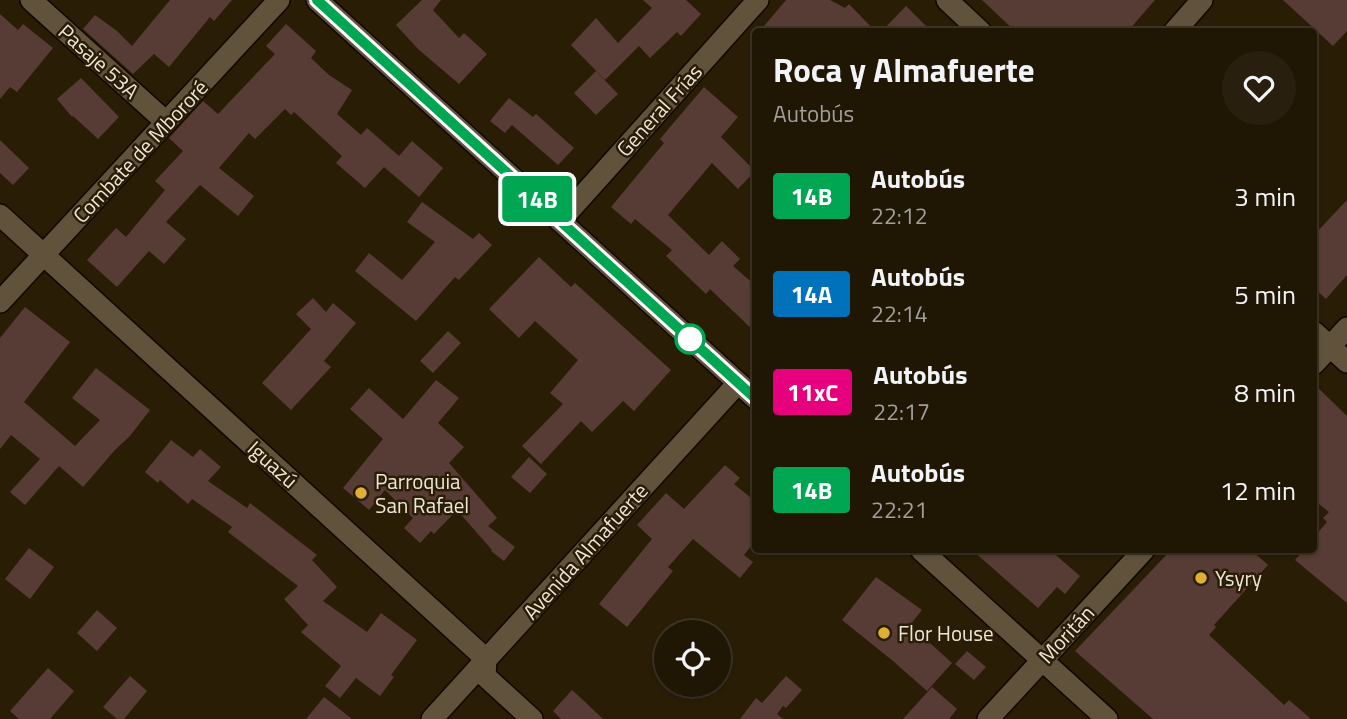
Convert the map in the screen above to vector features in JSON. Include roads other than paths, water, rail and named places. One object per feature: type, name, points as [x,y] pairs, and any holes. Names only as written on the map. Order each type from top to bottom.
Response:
[{"type":"street","name":"Pasaje 53A","points":[[31,0],[166,122]]},
{"type":"street","name":"Combate de Mbororé","points":[[0,302],[279,0]]},
{"type":"street","name":"General Frías","points":[[560,220],[758,0]]},
{"type":"street","points":[[947,0],[977,28]]},
{"type":"street","points":[[1178,28],[1202,0]]},
{"type":"street","points":[[323,2],[752,395]]},
{"type":"street","name":"Iguazú","points":[[0,215],[486,659],[485,676],[532,719]]},
{"type":"street","points":[[1347,328],[1322,340],[1347,362]]},
{"type":"street","name":"Avenida Almafuerte","points":[[432,719],[738,383]]},
{"type":"street","points":[[924,553],[1107,719]]},
{"type":"street","name":"Moritán","points":[[988,719],[1141,553]]},
{"type":"place","name":"Parroquia San Rafael","points":[[361,493]]},
{"type":"place","name":"Ysyry","points":[[1201,578]]},
{"type":"place","name":"Flor House","points":[[884,633]]}]
